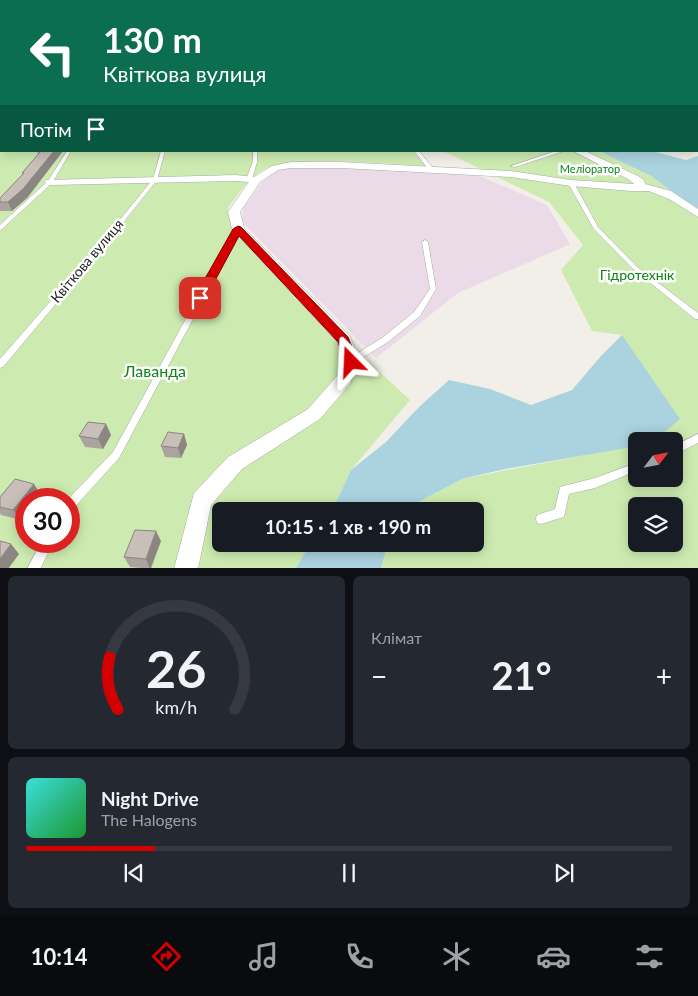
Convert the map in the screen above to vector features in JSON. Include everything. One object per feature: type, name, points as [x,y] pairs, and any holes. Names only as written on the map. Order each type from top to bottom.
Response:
[{"type":"street","points":[[579,152],[634,178],[640,182],[639,186]]},
{"type":"street","points":[[50,182],[155,179],[253,180],[275,168],[291,165],[431,169],[511,174],[571,183],[631,188],[639,186],[676,196],[698,214]]},
{"type":"street","points":[[186,568],[202,500],[235,463],[314,414],[344,379],[351,362],[344,340],[238,229],[234,212],[253,180]]},
{"type":"lane","points":[[0,228],[50,182],[68,152]]},
{"type":"lane","name":"Квіткова вулиця","points":[[0,365],[104,243],[155,179],[163,152]]},
{"type":"lane","points":[[253,180],[255,152]]},
{"type":"lane","points":[[417,152],[431,169]]},
{"type":"lane","points":[[514,166],[559,152]]},
{"type":"lane","points":[[571,183],[596,228],[634,267],[698,317]]},
{"type":"lane","points":[[80,493],[116,455],[238,229]]},
{"type":"lane","points":[[351,362],[385,340],[417,314],[433,290],[425,242]]},
{"type":"lane","points":[[683,446],[698,438]]},
{"type":"lane","points":[[541,519],[560,513],[564,490],[628,470]]},
{"type":"lane","points":[[33,568],[41,553]]},
{"type":"shaded area","points":[[290,167],[343,167],[473,173],[547,205],[570,244],[458,293],[376,358],[242,222],[243,208],[262,182],[277,170]]},
{"type":"green space","name":"Лаванда","points":[[0,152],[413,152],[425,166],[318,161],[278,165],[259,172],[244,187],[228,208],[231,226],[292,291],[410,400],[351,470],[336,502],[212,502],[212,552],[305,552],[296,568],[0,568]]},
{"type":"green space","name":"Гідротехнік","points":[[445,152],[601,152],[651,176],[698,211],[698,568],[381,568],[386,552],[484,552],[484,502],[418,502],[462,479],[628,447],[628,488],[683,487],[683,432],[654,432],[622,335],[592,331],[561,270],[583,245],[549,202]]},
{"type":"water","points":[[601,152],[656,152],[686,160],[698,156],[698,211],[651,176]]},
{"type":"water","points":[[622,335],[680,419],[663,432],[628,432],[628,448],[505,469],[462,479],[418,502],[336,502],[351,470],[386,442],[419,407],[449,380],[490,389],[531,405],[572,390]]},
{"type":"water","points":[[305,552],[386,552],[381,568],[296,568]]},
{"type":"building","points":[[40,152],[53,152],[23,189],[8,202],[0,202],[0,198],[24,173],[22,173]]},
{"type":"building","points":[[88,422],[106,424],[98,439],[79,436]]},
{"type":"building","points":[[168,432],[184,434],[178,448],[161,446]]},
{"type":"building","points":[[15,479],[34,484],[31,488],[15,488],[15,508],[13,510],[0,507],[0,497]]},
{"type":"building","points":[[135,530],[156,531],[146,559],[124,557]]},
{"type":"building","points":[[0,541],[11,544],[0,559]]},
{"type":"route","points":[[200,298],[238,229],[344,340],[351,362]]},
{"type":"park label","name":"Меліоратор","points":[[590,169]]}]
